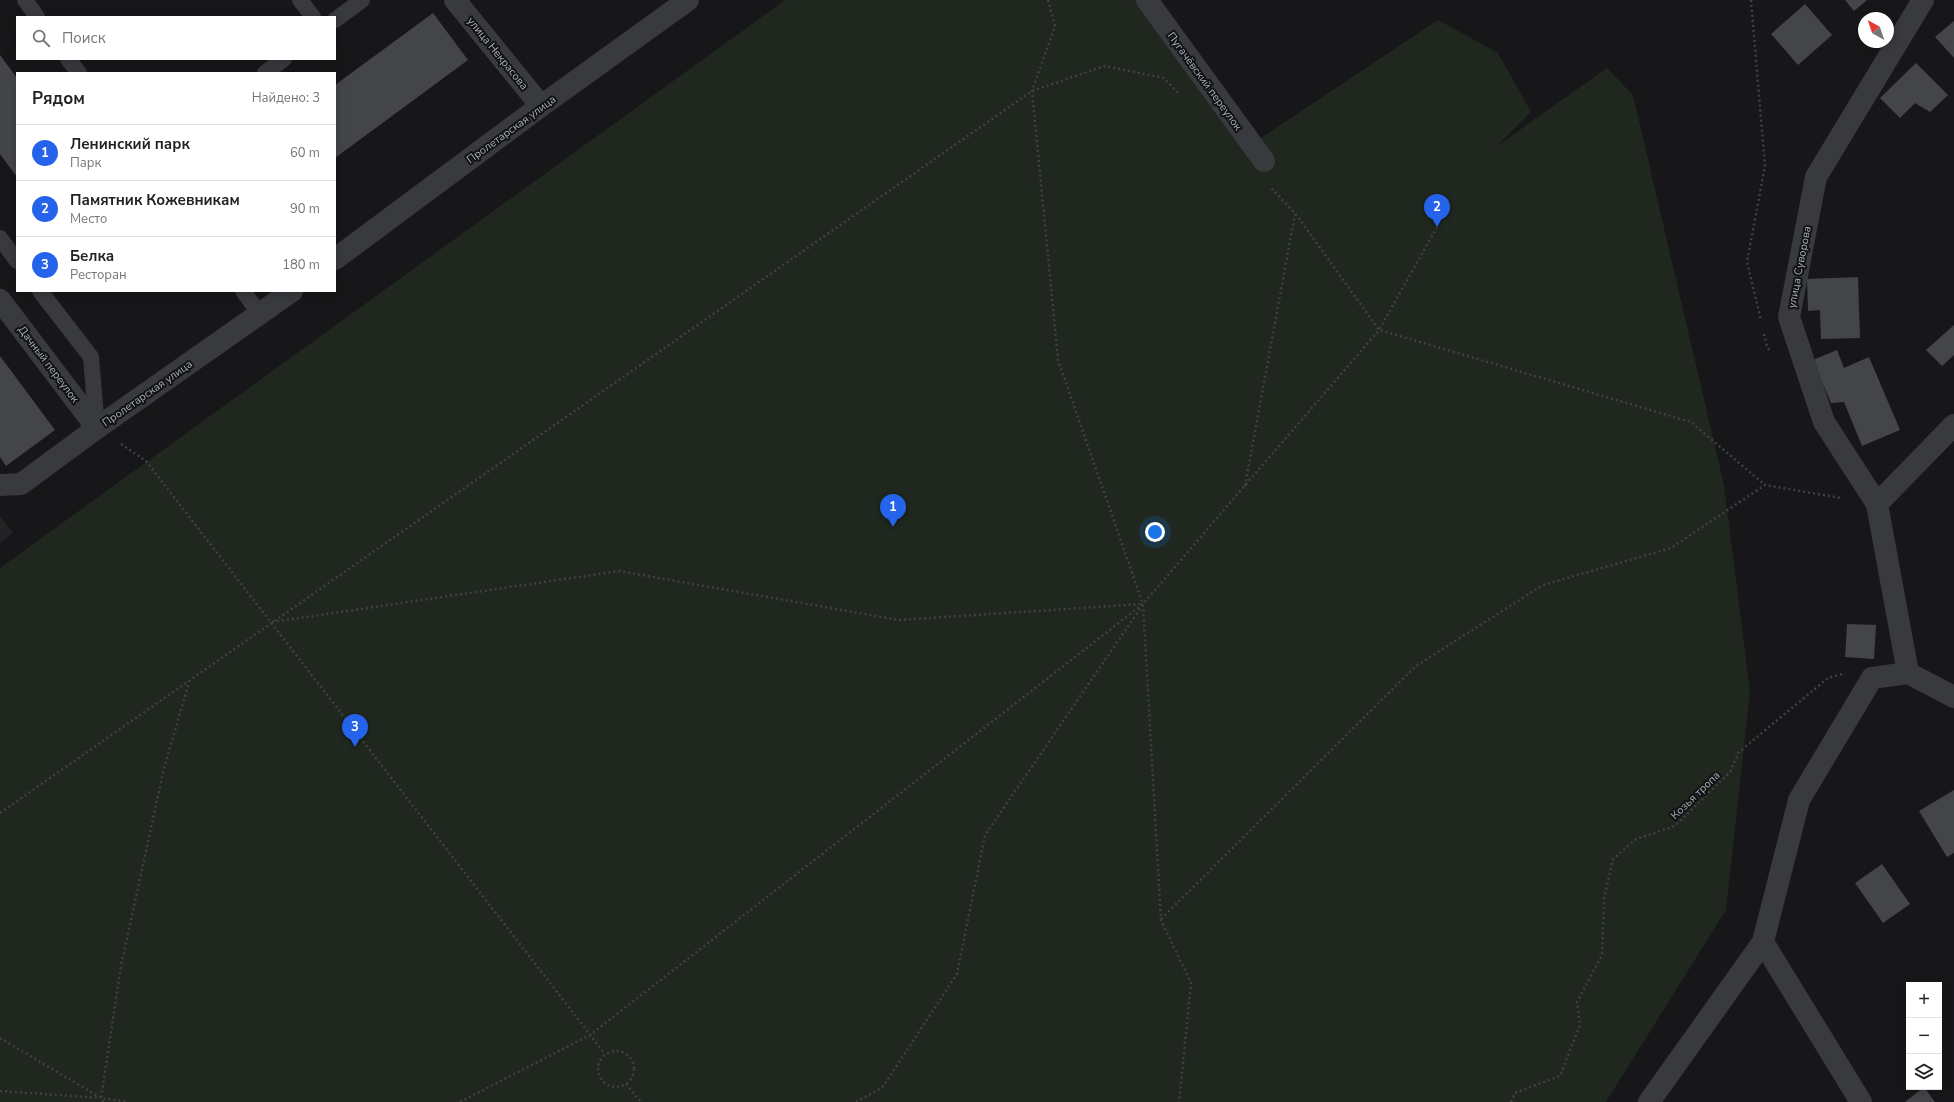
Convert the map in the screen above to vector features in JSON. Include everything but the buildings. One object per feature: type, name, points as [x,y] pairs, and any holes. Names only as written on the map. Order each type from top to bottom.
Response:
[{"type":"street","name":"улица Некрасова","points":[[455,0],[541,106]]},
{"type":"street","name":"Пролетарская улица","points":[[336,258],[541,106],[688,0]]},
{"type":"street","name":"Пугачёвский переулок","points":[[1147,0],[1264,161]]},
{"type":"street","name":"улица Суворова","points":[[1877,504],[1824,422],[1789,317],[1816,177],[1923,0]]},
{"type":"street","name":"Пролетарская улица","points":[[0,485],[21,484],[97,428],[291,292]]},
{"type":"street","name":"Дачный переулок","points":[[0,300],[97,428]]},
{"type":"street","points":[[1908,673],[1877,504],[1954,425]]},
{"type":"street","points":[[1650,1102],[1763,942],[1799,800],[1872,678],[1908,673],[1954,697]]},
{"type":"street","points":[[1763,942],[1860,1102]]},
{"type":"lane","points":[[25,0],[36,16]]},
{"type":"lane","points":[[300,0],[312,16]]},
{"type":"lane","points":[[336,19],[362,0]]},
{"type":"lane","points":[[69,60],[78,72]]},
{"type":"lane","points":[[267,72],[283,60]]},
{"type":"lane","points":[[0,238],[16,259]]},
{"type":"lane","points":[[41,292],[91,357],[97,428]]},
{"type":"lane","points":[[244,292],[260,314]]},
{"type":"path","points":[[1048,0],[1055,26],[1032,91],[1058,360],[1143,604],[1161,920],[1191,983],[1180,1102]]},
{"type":"path","points":[[1751,0],[1765,166],[1747,262],[1762,324]]},
{"type":"path","points":[[0,813],[1032,91],[1105,66],[1164,78],[1186,100]]},
{"type":"path","points":[[1268,185],[1295,213],[1379,330],[1692,422],[1765,485],[1877,504]]},
{"type":"path","points":[[1245,486],[1295,213]]},
{"type":"path","points":[[856,1102],[882,1088],[957,974],[985,835],[1143,604],[1379,330],[1437,227]]},
{"type":"path","points":[[1764,332],[1767,347],[1772,353]]},
{"type":"path","points":[[97,428],[146,461],[605,1054]]},
{"type":"path","points":[[1161,920],[1416,666],[1544,585],[1671,548],[1765,485]]},
{"type":"path","points":[[271,622],[619,571],[899,620],[1143,604]]},
{"type":"path","points":[[460,1102],[590,1035],[1143,604]]},
{"type":"path","name":"Козья тропа","points":[[1511,1102],[1515,1093],[1560,1076],[1580,1026],[1577,1002],[1602,955],[1604,899],[1613,859],[1636,839],[1675,826],[1730,772],[1739,752],[1828,678],[1853,672],[1872,678]]},
{"type":"path","points":[[103,1102],[101,1098],[120,966],[164,768],[190,679]]},
{"type":"path","points":[[0,1038],[110,1102]]},
{"type":"path","points":[[616,1051],[627,1054],[631,1058],[634,1069],[633,1075],[626,1084],[621,1087],[609,1086],[600,1077],[598,1065],[605,1054],[616,1051]]},
{"type":"path","points":[[626,1084],[641,1102]]},
{"type":"path","points":[[0,1091],[101,1098],[128,1102]]},
{"type":"shaded area","points":[[785,0],[1134,0],[1189,41],[1258,140],[1438,20],[1498,53],[1531,112],[1497,146],[1607,68],[1633,95],[1724,485],[1750,691],[1726,910],[1606,1102],[0,1102],[0,568]]},
{"type":"shaded area","points":[[0,516],[13,533],[0,543]]},
{"type":"place","name":"Памятник Кожевникам","points":[[1437,227]]},
{"type":"place","name":"Ленинский парк","points":[[893,527]]},
{"type":"place","name":"Белка","points":[[355,747]]}]
